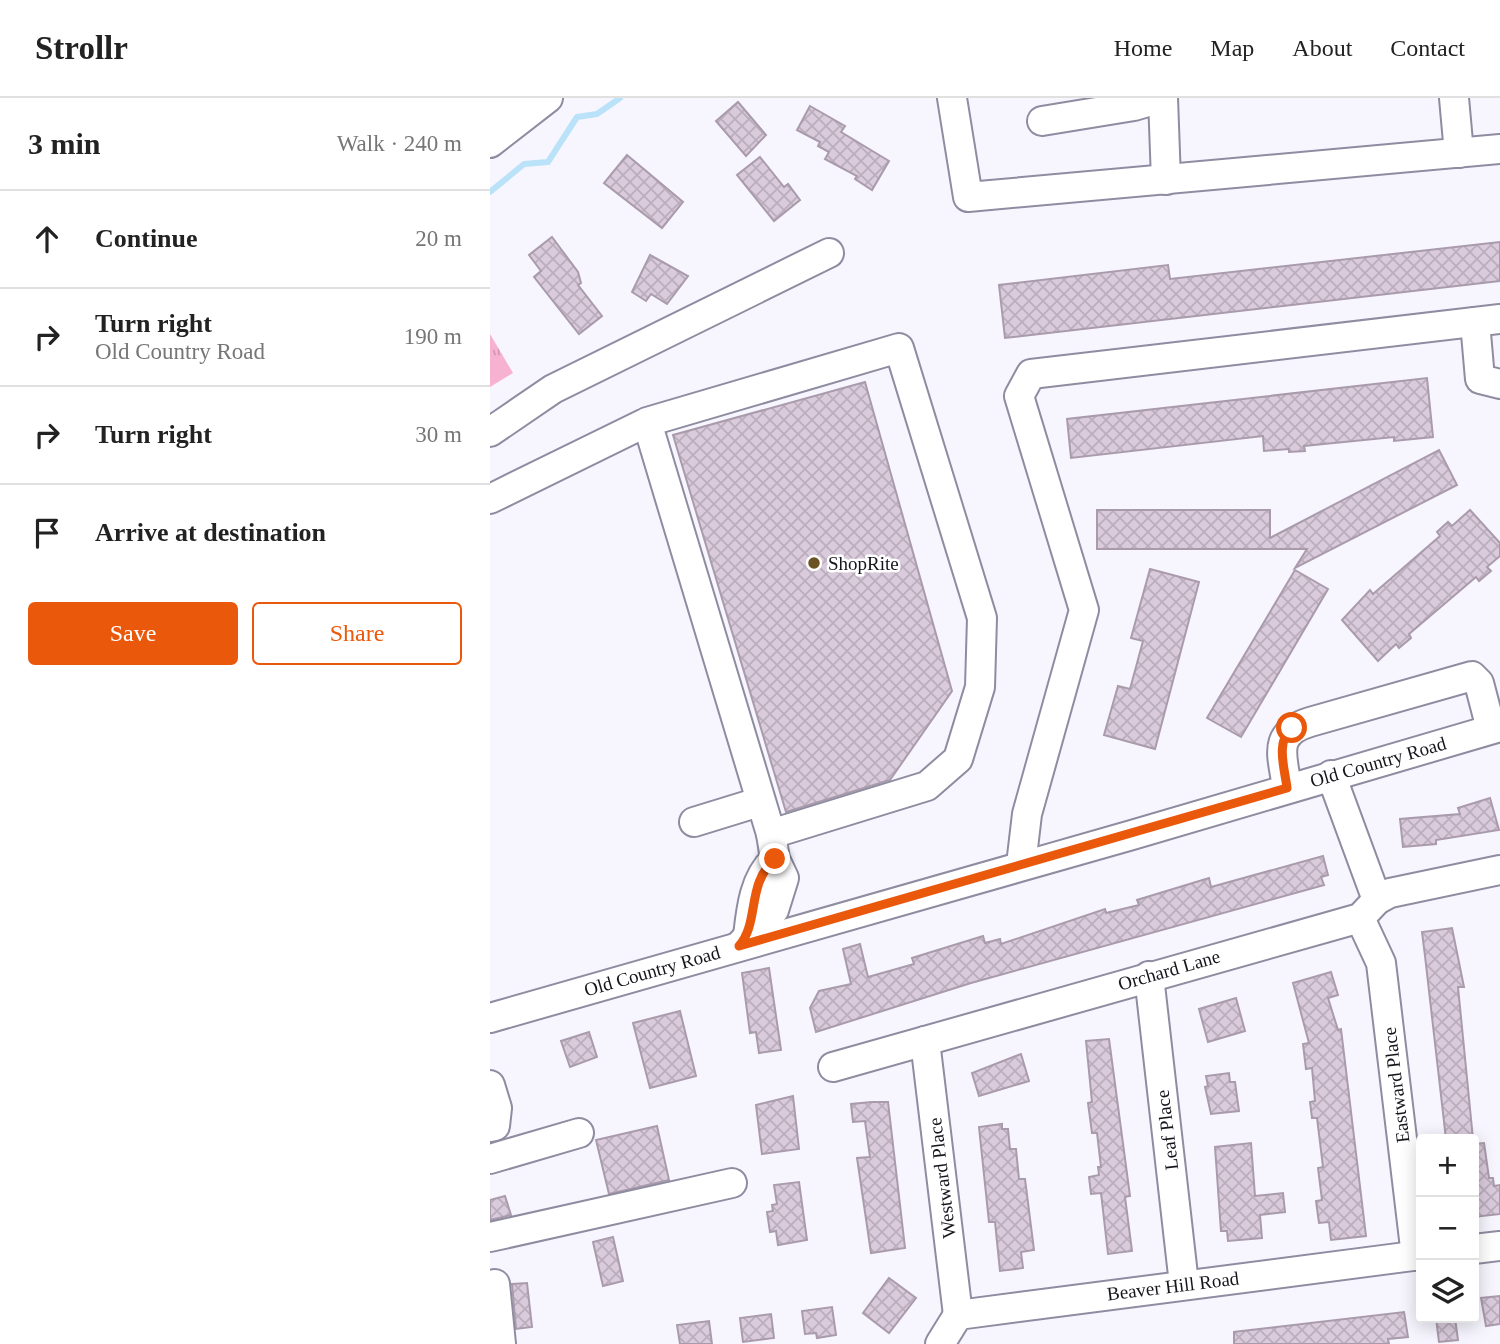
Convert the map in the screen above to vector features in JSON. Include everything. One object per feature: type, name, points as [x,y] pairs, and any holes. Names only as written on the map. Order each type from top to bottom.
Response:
[{"type":"street","points":[[952,98],[968,197],[1500,149]]},
{"type":"street","points":[[1042,121],[1135,106],[1162,98],[1166,180]]},
{"type":"street","points":[[1454,98],[1459,153]]},
{"type":"street","points":[[490,111],[533,101]]},
{"type":"street","points":[[490,142],[533,101]]},
{"type":"street","points":[[490,432],[554,389],[829,253]]},
{"type":"street","points":[[1021,865],[1027,814],[1084,610],[1019,396],[1031,374],[1487,321],[1480,379],[1500,384]]},
{"type":"street","points":[[490,499],[647,422],[899,348],[982,618],[980,687],[958,759],[927,786],[773,846]]},
{"type":"street","points":[[647,422],[784,878],[774,910],[743,941]]},
{"type":"street","points":[[1287,788],[1283,741],[1292,728],[1310,722],[1472,676],[1479,683],[1495,728]]},
{"type":"street","name":"Old Country Road","points":[[490,1018],[743,941],[1021,865],[1495,728]]},
{"type":"street","name":"Eastward Place","points":[[1331,775],[1381,963],[1416,1233]]},
{"type":"street","points":[[694,822],[759,802]]},
{"type":"street","name":"Orchard Lane","points":[[833,1067],[1149,976],[1368,909],[1390,893],[1500,870]]},
{"type":"street","name":"Leaf Place","points":[[1149,976],[1185,1284]]},
{"type":"street","name":"Westward Place","points":[[925,1041],[958,1315]]},
{"type":"street","points":[[490,1086],[497,1108],[495,1125],[490,1127]]},
{"type":"street","points":[[490,1159],[579,1133]]},
{"type":"street","points":[[490,1237],[732,1183]]},
{"type":"street","points":[[1479,1248],[1500,1246]]},
{"type":"street","name":"Beaver Hill Road","points":[[958,1315],[1416,1256]]},
{"type":"street","points":[[490,1284],[495,1284],[501,1344]]},
{"type":"street","points":[[940,1344],[958,1315]]},
{"type":"green space","points":[[490,334],[513,373],[490,387]]},
{"type":"building","points":[[738,102],[766,135],[746,156],[716,121]]},
{"type":"building","points":[[810,106],[845,126],[841,132],[889,161],[872,190],[855,179],[857,176],[825,159],[829,152],[818,146],[820,142],[797,130]]},
{"type":"building","points":[[627,155],[683,202],[662,228],[604,183]]},
{"type":"building","points":[[760,157],[784,187],[788,184],[800,200],[774,221],[737,175]]},
{"type":"building","points":[[552,237],[578,272],[581,283],[578,285],[602,316],[579,334],[534,277],[541,271],[529,255]]},
{"type":"building","points":[[1500,242],[1500,281],[1005,338],[999,285],[1168,265],[1170,279]]},
{"type":"building","points":[[650,255],[688,276],[667,304],[651,294],[646,301],[632,292]]},
{"type":"building","points":[[1427,378],[1433,437],[1394,441],[1394,437],[1304,446],[1305,451],[1289,452],[1289,449],[1264,451],[1263,436],[1071,458],[1067,419]]},
{"type":"building","name":"ShopRite","points":[[865,382],[952,691],[890,780],[786,812],[673,435]]},
{"type":"building","points":[[1439,450],[1457,485],[1295,568],[1307,549],[1097,549],[1097,510],[1270,510],[1270,538]]},
{"type":"building","points":[[1470,510],[1500,543],[1500,556],[1487,567],[1491,571],[1479,581],[1476,577],[1409,634],[1411,638],[1399,648],[1396,644],[1378,661],[1342,620],[1370,590],[1373,594],[1440,536],[1437,532],[1448,522],[1452,526]]},
{"type":"building","points":[[1150,569],[1199,582],[1155,749],[1104,735],[1118,686],[1130,689],[1143,641],[1131,638]]},
{"type":"building","points":[[1295,570],[1328,589],[1241,737],[1207,718]]},
{"type":"building","points":[[1490,798],[1499,830],[1436,840],[1436,844],[1403,847],[1400,819],[1460,814],[1458,808]]},
{"type":"building","points":[[1323,856],[1328,875],[1321,877],[1324,885],[971,983],[816,1032],[810,1008],[819,991],[851,984],[843,949],[860,944],[868,977],[914,964],[912,958],[983,936],[985,943],[1000,939],[1001,944],[1105,909],[1106,913],[1139,905],[1137,900],[1209,878],[1211,887]]},
{"type":"building","points":[[1452,928],[1464,987],[1458,987],[1473,1134],[1445,1134],[1422,932]]},
{"type":"building","points":[[769,968],[781,1050],[759,1053],[756,1032],[750,1033],[742,973]]},
{"type":"building","points":[[1331,972],[1338,995],[1328,998],[1338,1030],[1341,1029],[1366,1236],[1331,1240],[1329,1222],[1319,1223],[1316,1201],[1322,1200],[1318,1168],[1323,1167],[1317,1118],[1312,1118],[1310,1102],[1315,1101],[1312,1068],[1306,1069],[1303,1044],[1309,1043],[1293,983]]},
{"type":"building","points":[[1236,998],[1245,1031],[1208,1042],[1199,1009]]},
{"type":"building","points":[[680,1011],[696,1076],[650,1088],[633,1023]]},
{"type":"building","points":[[589,1032],[597,1057],[570,1067],[561,1041]]},
{"type":"building","points":[[1109,1039],[1130,1196],[1125,1197],[1132,1251],[1108,1254],[1101,1193],[1091,1194],[1089,1177],[1099,1175],[1098,1167],[1101,1167],[1097,1133],[1092,1133],[1088,1103],[1092,1102],[1086,1041]]},
{"type":"building","points":[[1021,1054],[1029,1081],[979,1096],[972,1073]]},
{"type":"building","points":[[1229,1073],[1230,1082],[1235,1082],[1239,1111],[1211,1114],[1205,1087],[1208,1086],[1206,1076]]},
{"type":"building","points":[[793,1096],[799,1149],[762,1154],[756,1105]]},
{"type":"building","points":[[888,1102],[905,1248],[871,1253],[857,1158],[870,1157],[865,1121],[853,1122],[851,1104]]},
{"type":"building","points":[[1002,1124],[1002,1129],[1008,1129],[1010,1149],[1016,1149],[1019,1179],[1025,1179],[1034,1250],[1021,1252],[1023,1268],[1000,1271],[995,1222],[989,1222],[979,1127]]},
{"type":"building","points":[[657,1126],[669,1180],[609,1194],[596,1140]]},
{"type":"building","points":[[1251,1143],[1255,1196],[1283,1193],[1285,1212],[1260,1215],[1262,1238],[1228,1241],[1227,1231],[1221,1231],[1215,1147]]},
{"type":"building","points":[[1484,1143],[1489,1178],[1493,1178],[1494,1186],[1500,1185],[1500,1214],[1479,1216],[1479,1144]]},
{"type":"building","points":[[799,1182],[807,1240],[778,1245],[776,1231],[770,1232],[767,1212],[773,1211],[772,1205],[777,1204],[774,1185]]},
{"type":"building","points":[[505,1196],[511,1215],[490,1220],[490,1200]]},
{"type":"building","points":[[613,1237],[623,1281],[603,1286],[593,1242]]},
{"type":"building","points":[[889,1278],[916,1298],[889,1333],[863,1313]]},
{"type":"building","points":[[527,1283],[532,1327],[516,1329],[512,1284]]},
{"type":"building","points":[[1500,1296],[1500,1324],[1486,1326],[1481,1298]]},
{"type":"building","points":[[832,1307],[836,1335],[817,1338],[816,1333],[805,1334],[802,1311]]},
{"type":"building","points":[[1404,1312],[1408,1337],[1388,1339],[1389,1344],[1234,1344],[1234,1332]]},
{"type":"building","points":[[771,1314],[774,1338],[743,1342],[740,1318]]},
{"type":"building","points":[[709,1321],[712,1344],[680,1344],[677,1325]]},
{"type":"building","points":[[1437,1323],[1456,1323],[1458,1340],[1439,1342]]},
{"type":"waterway","points":[[490,192],[524,164],[548,162],[577,117],[597,114],[620,98]]},
{"type":"place","name":"ShopRite","points":[[814,563]]},
{"type":"route","points":[[775,859],[764,869],[752,904],[748,936],[739,946],[1132,835],[1287,788],[1282,747],[1285,736],[1292,728]]}]
